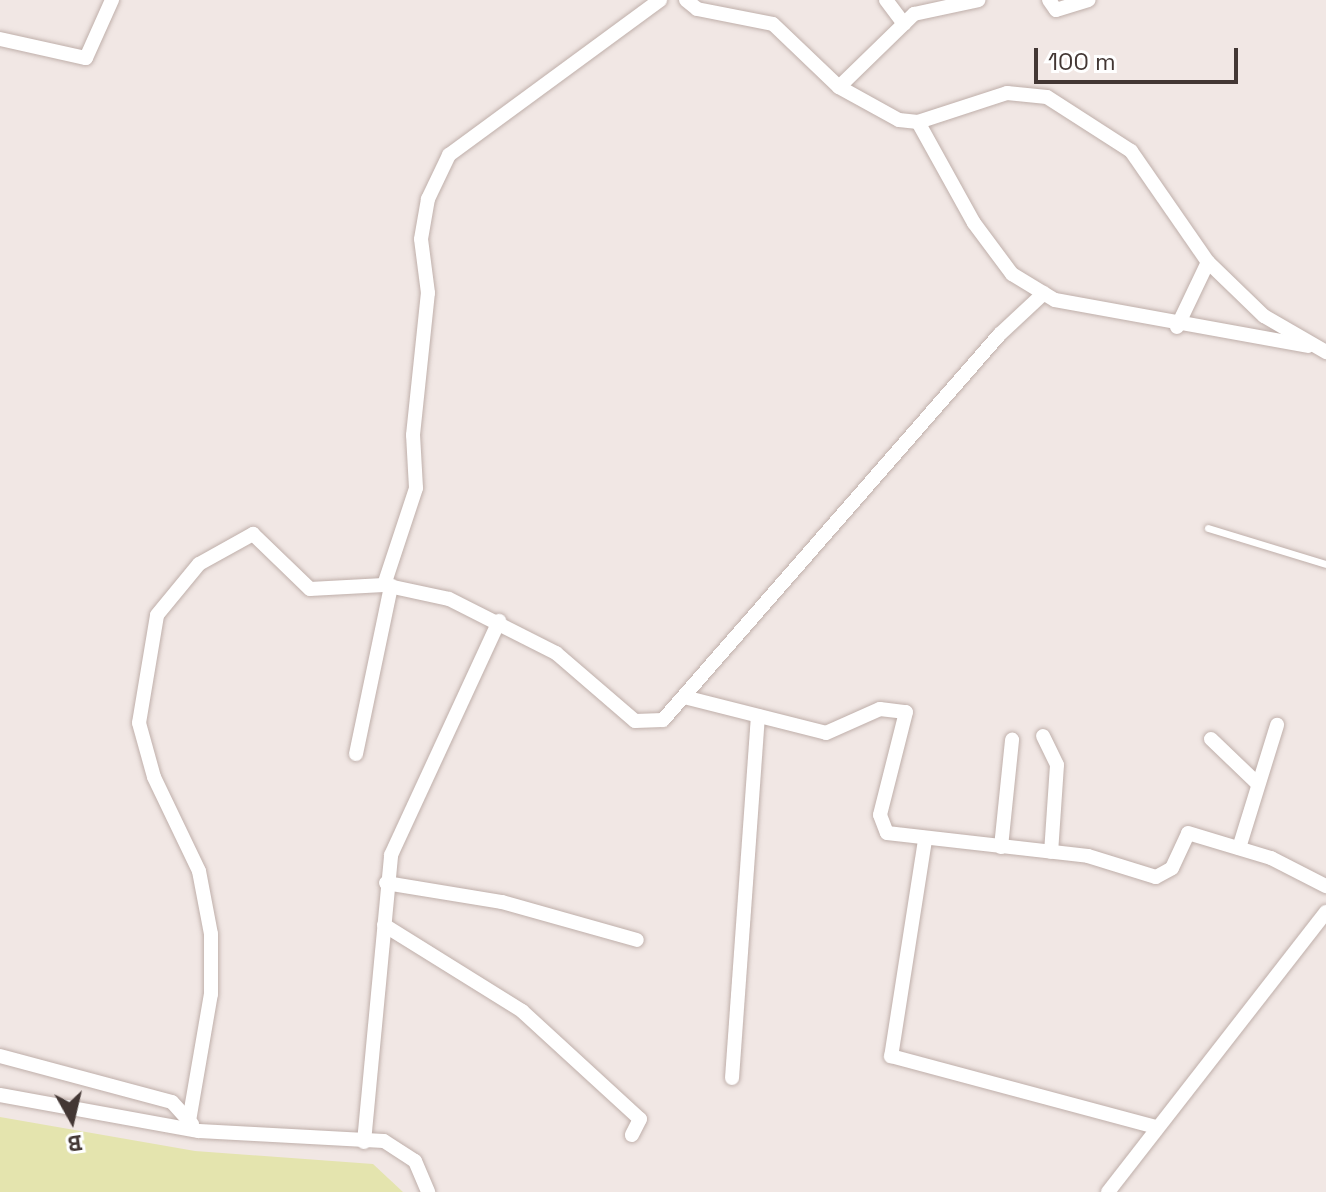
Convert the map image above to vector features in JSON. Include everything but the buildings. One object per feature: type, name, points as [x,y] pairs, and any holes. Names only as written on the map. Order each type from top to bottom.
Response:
[{"type":"street","points":[[0,39],[86,58],[112,0]]},
{"type":"street","points":[[356,754],[388,586],[416,488],[413,435],[428,293],[421,239],[428,199],[449,155],[660,0]]},
{"type":"street","points":[[686,0],[697,9],[773,24],[839,87],[873,110],[918,122],[1007,93],[1047,97],[1131,151],[1208,262],[1264,316],[1319,349]]},
{"type":"street","points":[[886,0],[904,24]]},
{"type":"street","points":[[839,87],[914,14],[979,0]]},
{"type":"street","points":[[1049,0],[1056,10],[1089,0]]},
{"type":"street","points":[[918,122],[974,223],[1012,274],[1044,293],[1177,327],[1319,349]]},
{"type":"street","points":[[1177,327],[1208,262]]},
{"type":"street","points":[[194,1126],[211,994],[211,934],[199,871],[154,777],[139,723],[157,615],[199,564],[253,534],[310,589],[388,586],[499,621],[556,653],[635,721],[663,720],[688,698],[1000,334],[1044,293]]},
{"type":"street","points":[[364,1142],[386,883],[407,809],[499,621]]},
{"type":"street","points":[[688,698],[836,733],[880,709],[906,712],[881,826],[925,840],[1051,852],[1156,877],[1172,868],[1188,833],[1239,848],[1326,886]]},
{"type":"street","points":[[732,1078],[758,716]]},
{"type":"street","points":[[1239,848],[1277,725]]},
{"type":"street","points":[[1043,736],[1057,765],[1051,852]]},
{"type":"street","points":[[1211,739],[1258,784]]},
{"type":"street","points":[[1001,847],[1012,740]]},
{"type":"street","points":[[925,840],[891,1056],[1156,1127]]},
{"type":"street","points":[[386,883],[502,902],[637,940]]},
{"type":"street","points":[[1108,1192],[1326,912]]},
{"type":"street","points":[[384,925],[522,1011],[640,1119],[632,1135]]},
{"type":"street","points":[[0,1056],[172,1102],[194,1126]]},
{"type":"street","points":[[0,1095],[194,1126],[402,1148],[428,1192]]},
{"type":"lane","points":[[1208,528],[1326,564]]},
{"type":"green space","points":[[0,1117],[195,1151],[373,1164],[403,1192],[0,1192]]}]
